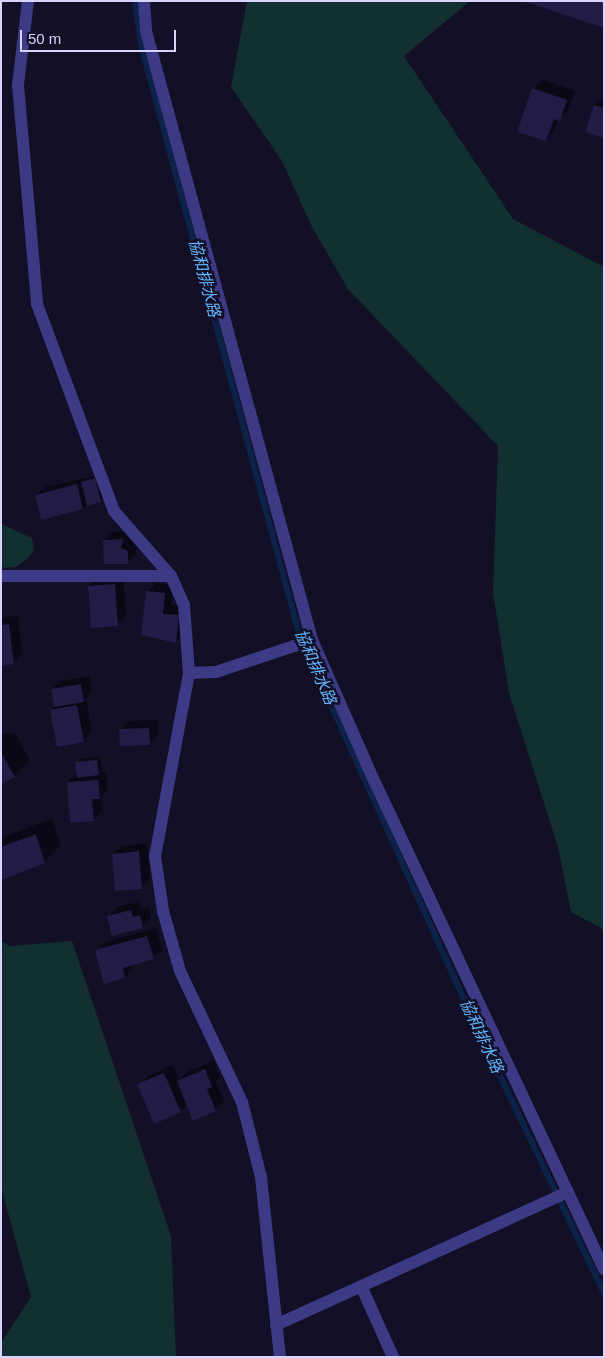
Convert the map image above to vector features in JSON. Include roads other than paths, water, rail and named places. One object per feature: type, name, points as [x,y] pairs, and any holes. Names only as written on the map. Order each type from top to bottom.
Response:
[{"type":"street","points":[[28,1],[18,86],[38,304],[114,511],[171,576],[184,605],[189,673],[155,856],[163,911],[180,971],[242,1102],[261,1177],[280,1357]]},
{"type":"street","points":[[144,1],[149,40],[310,641],[560,1196],[604,1269]]},
{"type":"street","points":[[1,576],[171,576]]},
{"type":"street","points":[[189,673],[216,672],[310,641]]},
{"type":"street","points":[[276,1325],[362,1288],[560,1196]]},
{"type":"street","points":[[362,1288],[393,1357]]},
{"type":"waterway","name":"協和排水路","points":[[135,1],[141,45],[299,634],[478,1030],[604,1293]]}]
